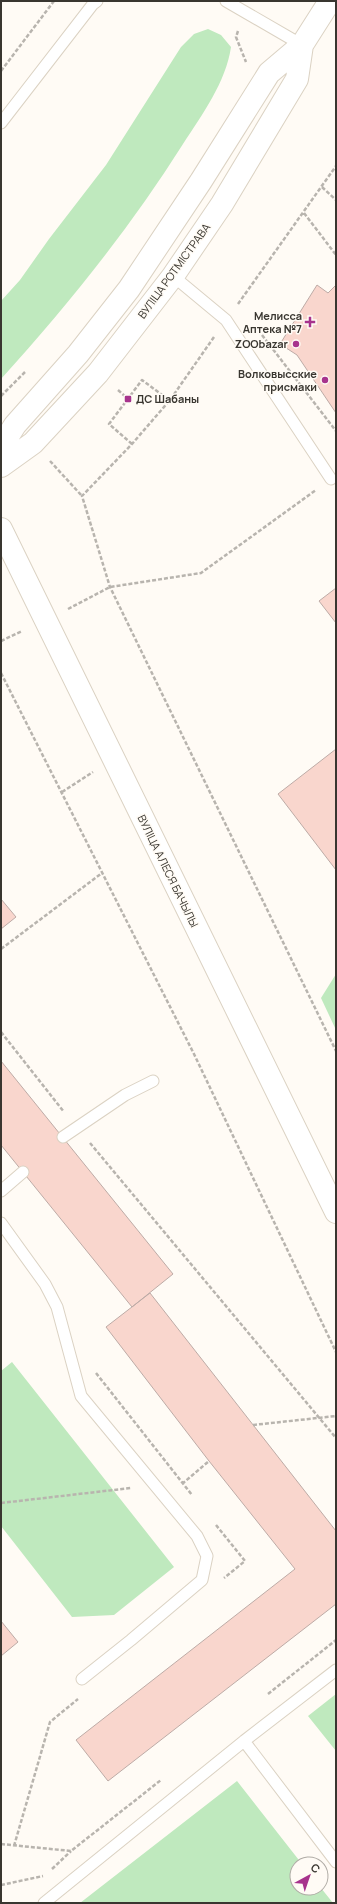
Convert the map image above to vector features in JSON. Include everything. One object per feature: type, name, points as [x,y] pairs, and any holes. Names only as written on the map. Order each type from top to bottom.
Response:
[{"type":"street","name":"ВУЛІЦА РОТМІСТРАВА","points":[[1,447],[15,425],[78,354],[129,289],[201,181],[269,74],[302,45],[330,1]]},
{"type":"street","name":"ВУЛІЦА РОТМІСТРАВА","points":[[1,466],[33,442],[98,373],[173,276],[222,204],[297,79],[302,45]]},
{"type":"street","name":"ВУЛІЦА АЛЕСЯ БАЧЫЛЫ","points":[[1,529],[336,1212]]},
{"type":"lane","points":[[1,123],[93,4],[97,1]]},
{"type":"lane","points":[[226,1],[302,45]]},
{"type":"lane","points":[[173,276],[226,320],[331,479]]},
{"type":"lane","points":[[62,1138],[125,1095],[153,1081]]},
{"type":"lane","points":[[1,1191],[23,1172]]},
{"type":"lane","points":[[1,1222],[45,1284],[57,1307],[81,1396],[197,1536],[206,1556],[202,1580],[82,1679]]},
{"type":"lane","points":[[44,1903],[244,1741],[336,1670]]},
{"type":"lane","points":[[244,1741],[336,1862]]},
{"type":"path","points":[[1,71],[54,1]]},
{"type":"path","points":[[246,13],[236,37],[247,65]]},
{"type":"path","points":[[336,166],[170,400],[132,444],[82,496],[110,586],[336,1051]]},
{"type":"path","points":[[321,187],[336,200]]},
{"type":"path","points":[[304,213],[336,255]]},
{"type":"path","points":[[238,304],[243,310]]},
{"type":"path","points":[[261,334],[336,431]]},
{"type":"path","points":[[1,396],[27,370]]},
{"type":"path","points":[[132,444],[109,424],[142,380],[170,400]]},
{"type":"path","points":[[110,586],[201,573],[331,479]]},
{"type":"path","points":[[1,673],[194,1054],[336,1352]]},
{"type":"path","points":[[62,792],[114,760]]},
{"type":"path","points":[[1,949],[102,873]]},
{"type":"path","points":[[1,1032],[76,1127],[336,1438]]},
{"type":"path","points":[[96,1372],[192,1496]]},
{"type":"path","points":[[253,1425],[336,1416]]},
{"type":"path","points":[[1,1503],[155,1485],[183,1484],[209,1462]]},
{"type":"path","points":[[211,1519],[245,1561],[220,1581]]},
{"type":"path","points":[[262,1699],[336,1640]]},
{"type":"path","points":[[14,1846],[50,1722],[80,1697]]},
{"type":"path","points":[[1,1885],[42,1877],[71,1851],[164,1778]]},
{"type":"path","points":[[1,1844],[71,1851]]},
{"type":"green space","points":[[208,29],[221,35],[231,47],[224,73],[205,110],[163,175],[120,236],[50,323],[1,379],[1,301],[20,280],[49,239],[106,165],[181,47],[194,34]]},
{"type":"green space","points":[[336,974],[336,1030],[321,998]]},
{"type":"green space","points":[[12,1362],[174,1567],[114,1615],[72,1617],[1,1526],[1,1371]]},
{"type":"green space","points":[[336,1694],[336,1751],[308,1716]]},
{"type":"green space","points":[[237,1781],[296,1856],[289,1856],[289,1896],[327,1896],[333,1903],[80,1903]]},
{"type":"building","points":[[317,285],[328,293],[336,285],[336,413],[297,355],[280,344]]},
{"type":"building","points":[[336,588],[336,623],[319,601]]},
{"type":"building","points":[[336,749],[336,870],[278,794]]},
{"type":"building","points":[[1,899],[16,917],[1,929]]},
{"type":"building","points":[[1,1061],[173,1274],[132,1307],[1,1145]]},
{"type":"building","points":[[150,1293],[336,1531],[336,1604],[108,1781],[76,1740],[295,1569],[209,1461],[106,1327]]},
{"type":"building","points":[[1,1621],[18,1642],[1,1656]]},
{"type":"place","name":"Мелисса Аптека №7","points":[[310,322]]},
{"type":"place","name":"ZOObazar","points":[[296,344]]},
{"type":"place","name":"Волковысские присмаки","points":[[325,380]]},
{"type":"place","name":"ДС Шабаны","points":[[128,399]]}]
